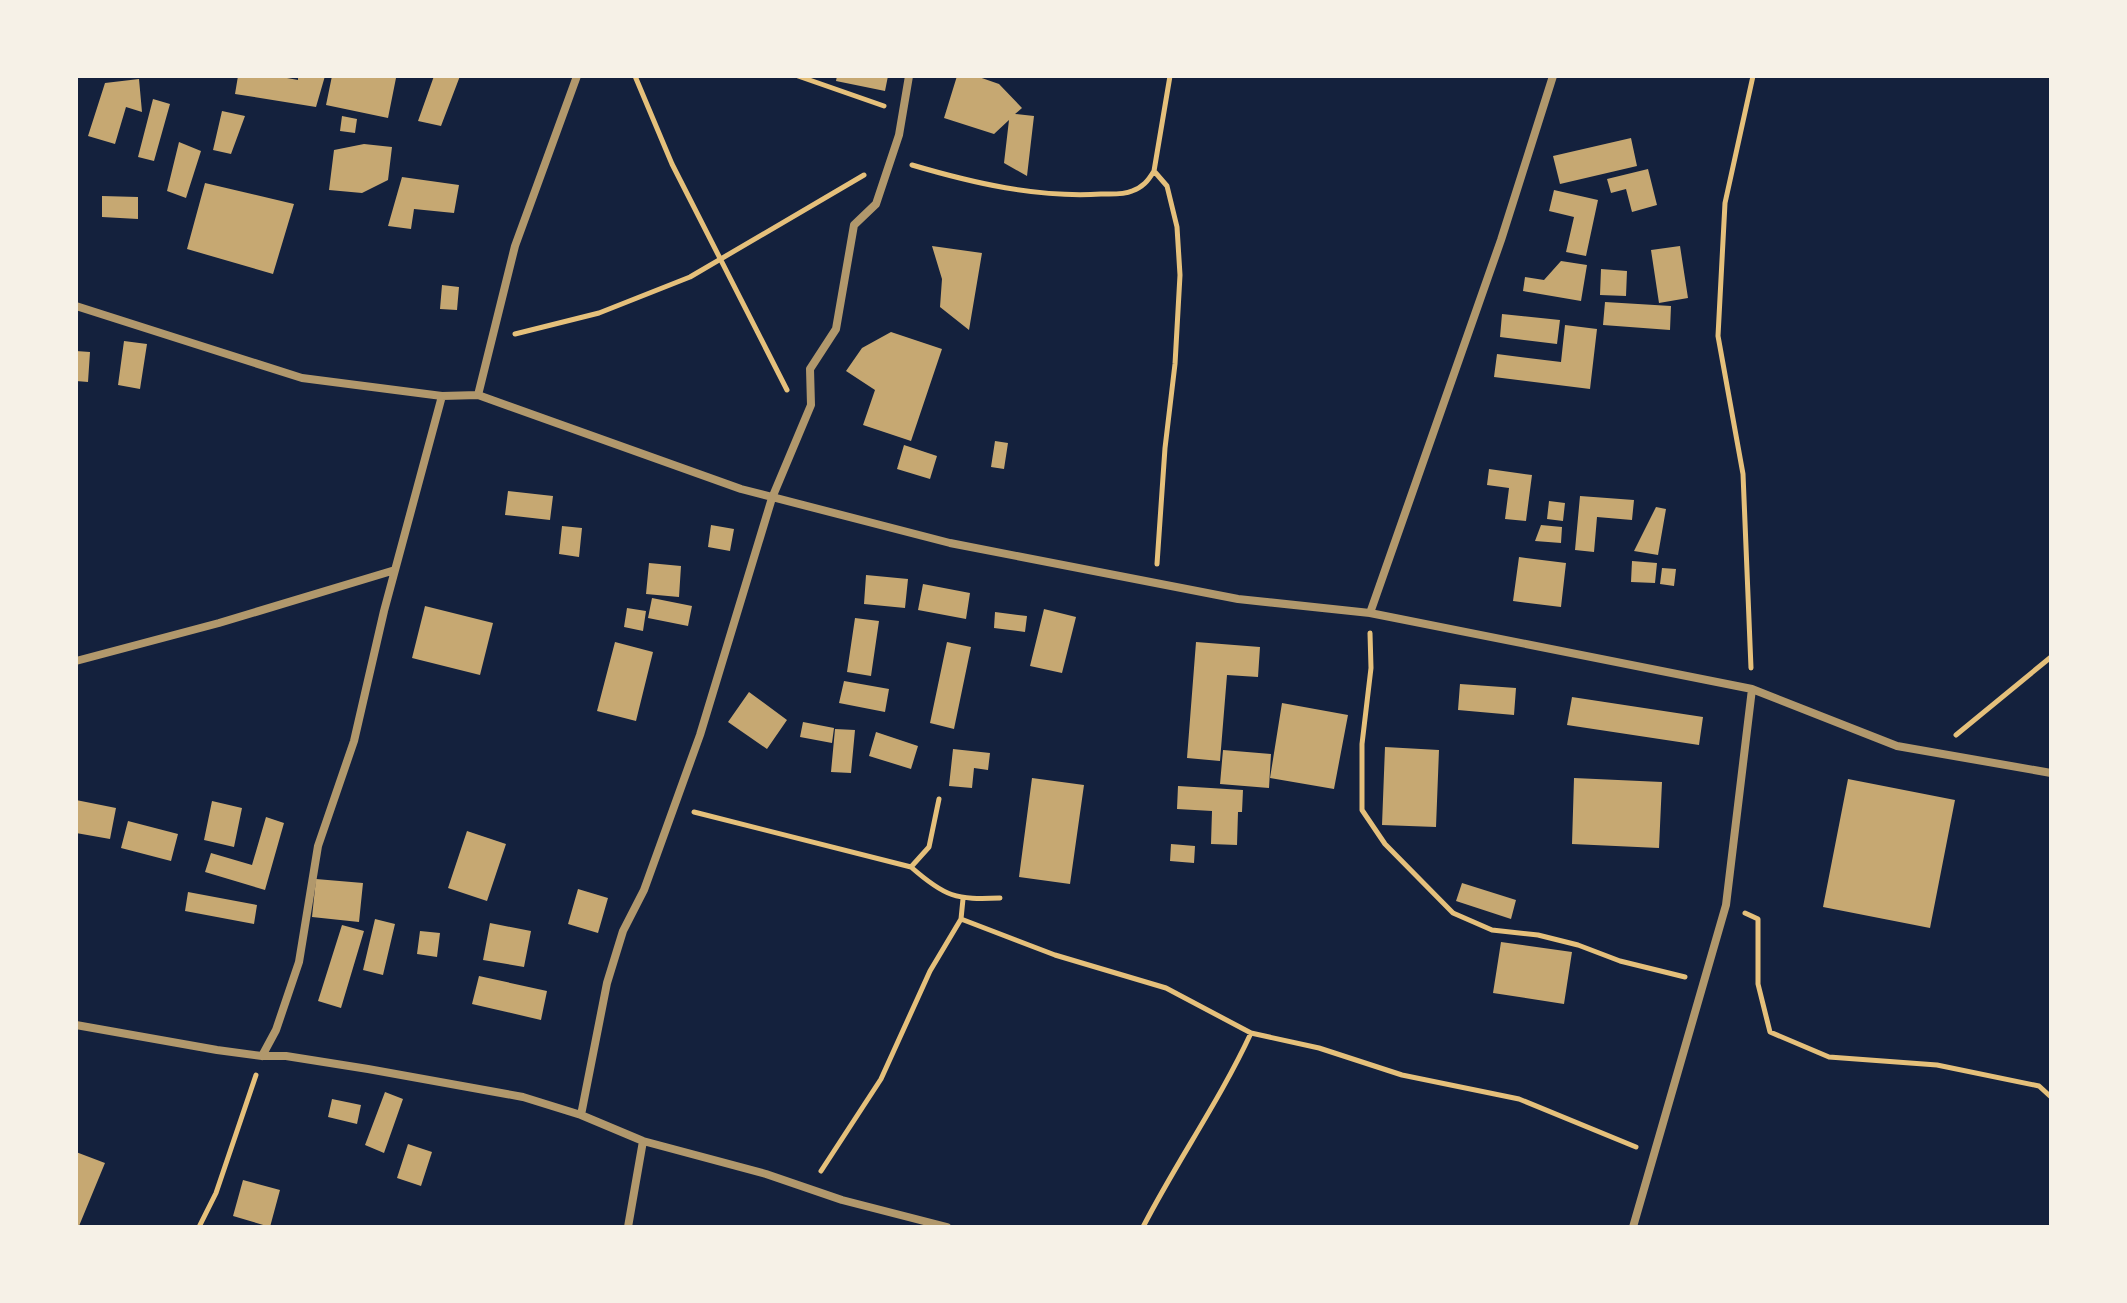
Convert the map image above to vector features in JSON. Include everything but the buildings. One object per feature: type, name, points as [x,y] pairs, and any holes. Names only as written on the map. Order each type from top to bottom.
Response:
[{"type":"street","points":[[478,395],[515,246],[577,76]]},
{"type":"street","points":[[581,1115],[607,983],[623,931],[644,890],[722,667],[772,498],[811,405],[810,369],[836,329],[854,225],[876,204],[891,159],[909,76]]},
{"type":"street","points":[[1370,613],[1501,240],[1553,76]]},
{"type":"street","points":[[76,306],[302,378],[442,396],[478,395],[772,498],[950,543],[1238,599],[1370,613],[1752,689],[1897,746],[2051,773]]},
{"type":"street","points":[[262,1056],[276,1030],[299,962],[318,846],[354,741],[359,707],[442,396]]},
{"type":"street","points":[[76,661],[219,623],[395,570]]},
{"type":"street","points":[[1633,1227],[1726,905],[1752,689]]},
{"type":"street","points":[[76,1025],[262,1056],[286,1056],[523,1097],[581,1115],[643,1141],[842,1200],[947,1227]]},
{"type":"street","points":[[628,1227],[643,1141]]},
{"type":"path","points":[[635,76],[672,164],[804,424]]},
{"type":"path","points":[[798,76],[903,112]]},
{"type":"path","points":[[490,341],[599,313],[690,277],[891,159],[954,177],[1020,190],[1080,195],[1129,193],[1146,184],[1154,171],[1170,76]]},
{"type":"path","points":[[1752,689],[1743,474],[1718,336],[1725,203],[1753,76]]},
{"type":"path","points":[[1154,171],[1167,186],[1177,227],[1180,275],[1155,581]]},
{"type":"path","points":[[1370,613],[1371,668],[1362,744],[1362,810],[1385,844],[1453,913],[1466,919],[1492,930],[1538,935],[1578,945],[1620,961],[1702,981]]},
{"type":"path","points":[[1934,754],[2051,657]]},
{"type":"path","points":[[911,867],[929,847],[939,799]]},
{"type":"path","points":[[674,806],[911,867],[931,884],[963,899],[1000,898]]},
{"type":"path","points":[[810,1189],[881,1079],[930,971],[961,919],[963,899]]},
{"type":"path","points":[[1726,905],[1758,919],[1758,984],[1770,1032],[1829,1057],[1937,1065],[2039,1086],[2051,1097]]},
{"type":"path","points":[[961,919],[1055,955],[1166,988],[1251,1033],[1319,1048],[1402,1075],[1519,1099],[1654,1153]]},
{"type":"path","points":[[1143,1227],[1166,1181],[1234,1069],[1251,1033]]},
{"type":"path","points":[[199,1227],[216,1193],[262,1056]]}]
